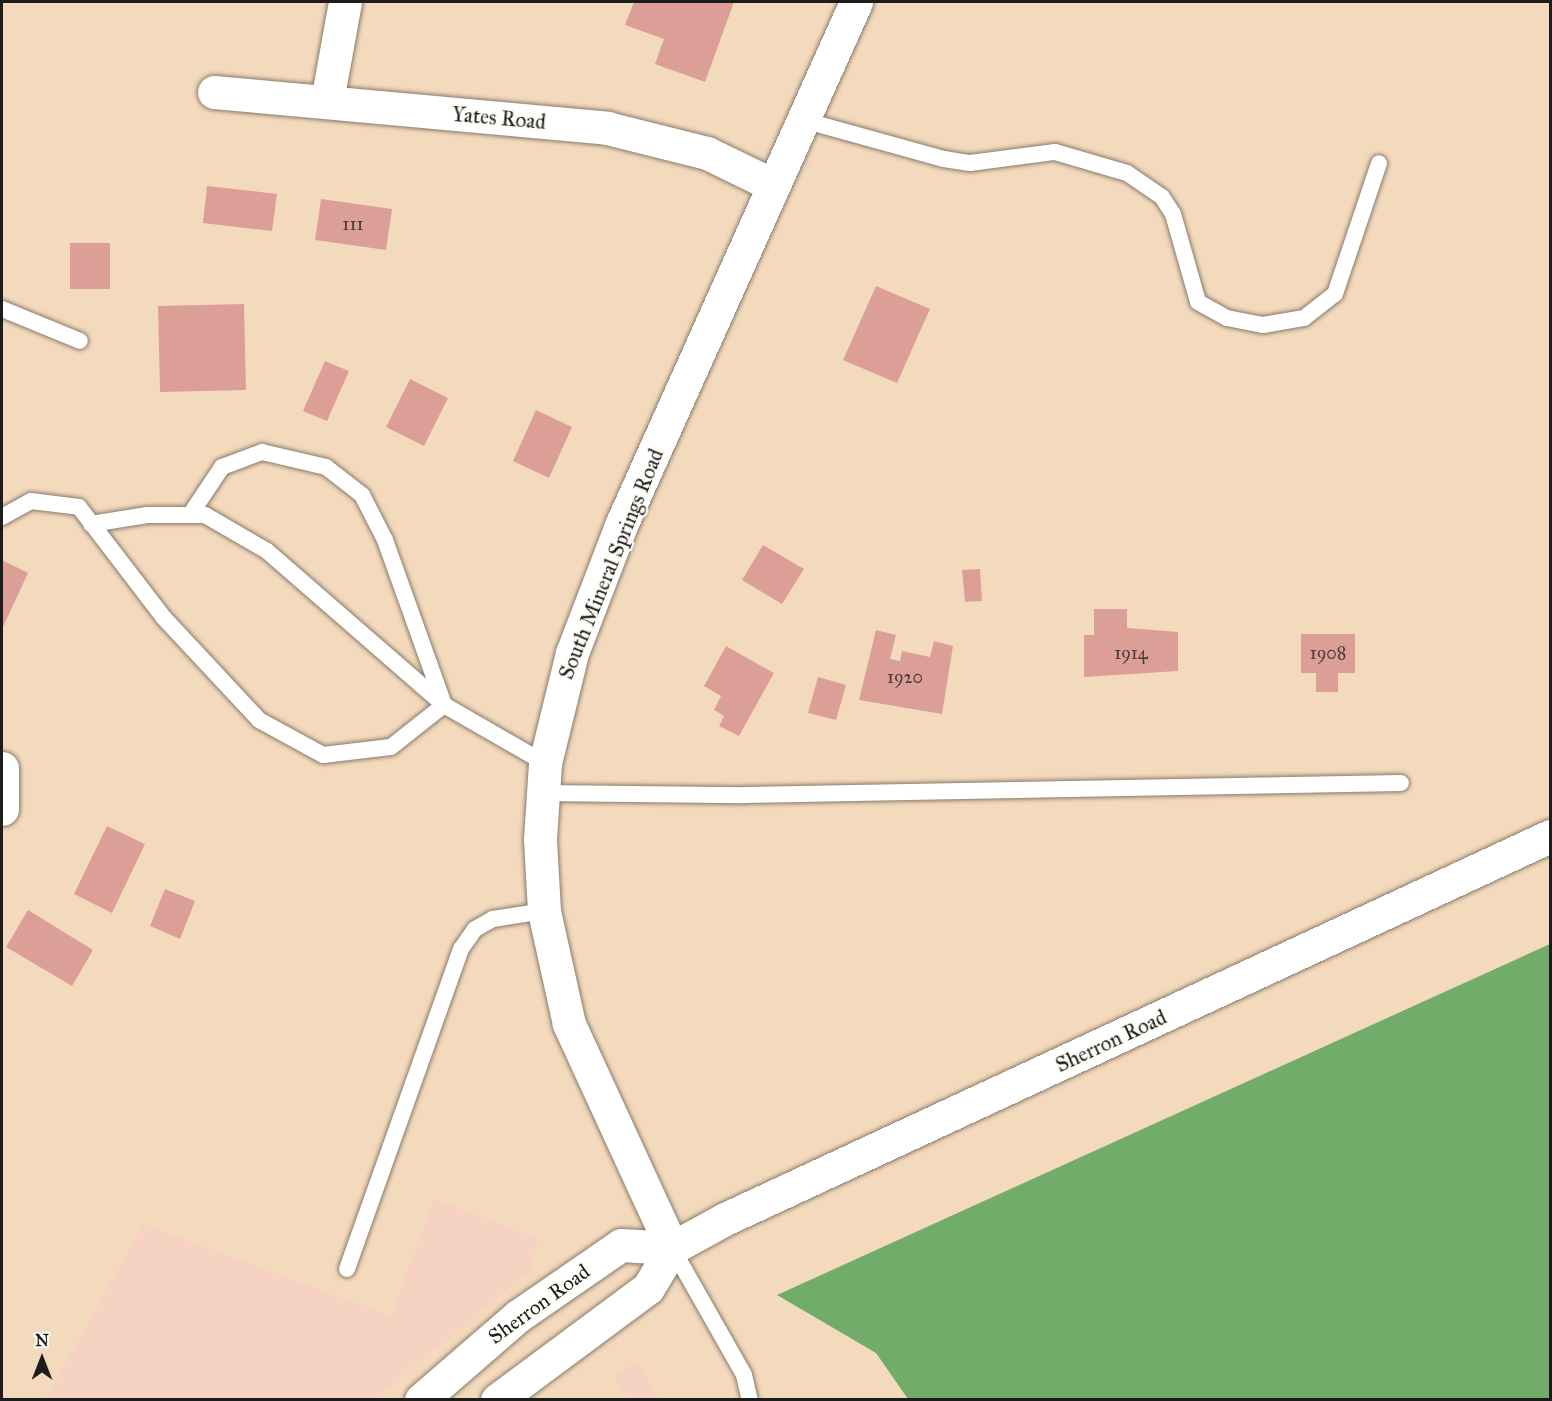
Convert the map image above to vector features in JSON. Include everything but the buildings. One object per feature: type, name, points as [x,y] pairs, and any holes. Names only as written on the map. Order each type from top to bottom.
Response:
[{"type":"street","points":[[327,101],[345,2]]},
{"type":"street","name":"South Mineral Springs Road","points":[[672,1248],[569,1024],[544,911],[543,778],[558,696],[590,604],[773,185],[856,2]]},
{"type":"street","name":"Yates Road","points":[[214,92],[607,128],[707,153],[773,185]]},
{"type":"street","points":[[2,768],[2,809]]},
{"type":"street","name":"Sherron Road","points":[[421,1400],[518,1316],[621,1245],[672,1248],[1551,836]]},
{"type":"street","points":[[498,1400],[648,1288],[672,1248]]},
{"type":"lane","points":[[803,120],[944,159],[970,163],[1055,152],[1127,173],[1156,191],[1173,214],[1198,302],[1227,318],[1263,325],[1304,318],[1335,294],[1379,163]]},
{"type":"lane","points":[[2,309],[80,341]]},
{"type":"lane","points":[[190,515],[222,467],[262,452],[326,467],[362,495],[384,540],[444,705]]},
{"type":"lane","points":[[2,517],[32,501],[79,507],[164,618],[259,720],[323,755],[392,747],[444,705]]},
{"type":"lane","points":[[91,524],[205,515],[267,551],[444,705],[543,778],[745,795],[1401,783]]},
{"type":"lane","points":[[347,1269],[461,949],[475,929],[494,919],[544,911]]},
{"type":"lane","points":[[672,1248],[744,1375],[750,1400]]},
{"type":"shaded area","points":[[434,1199],[539,1239],[529,1271],[375,1399],[46,1399],[143,1224],[391,1316]]},
{"type":"shaded area","points":[[635,1361],[661,1399],[629,1399],[613,1376]]},
{"type":"green space","points":[[1550,944],[1550,1399],[908,1399],[876,1353],[777,1295]]}]
